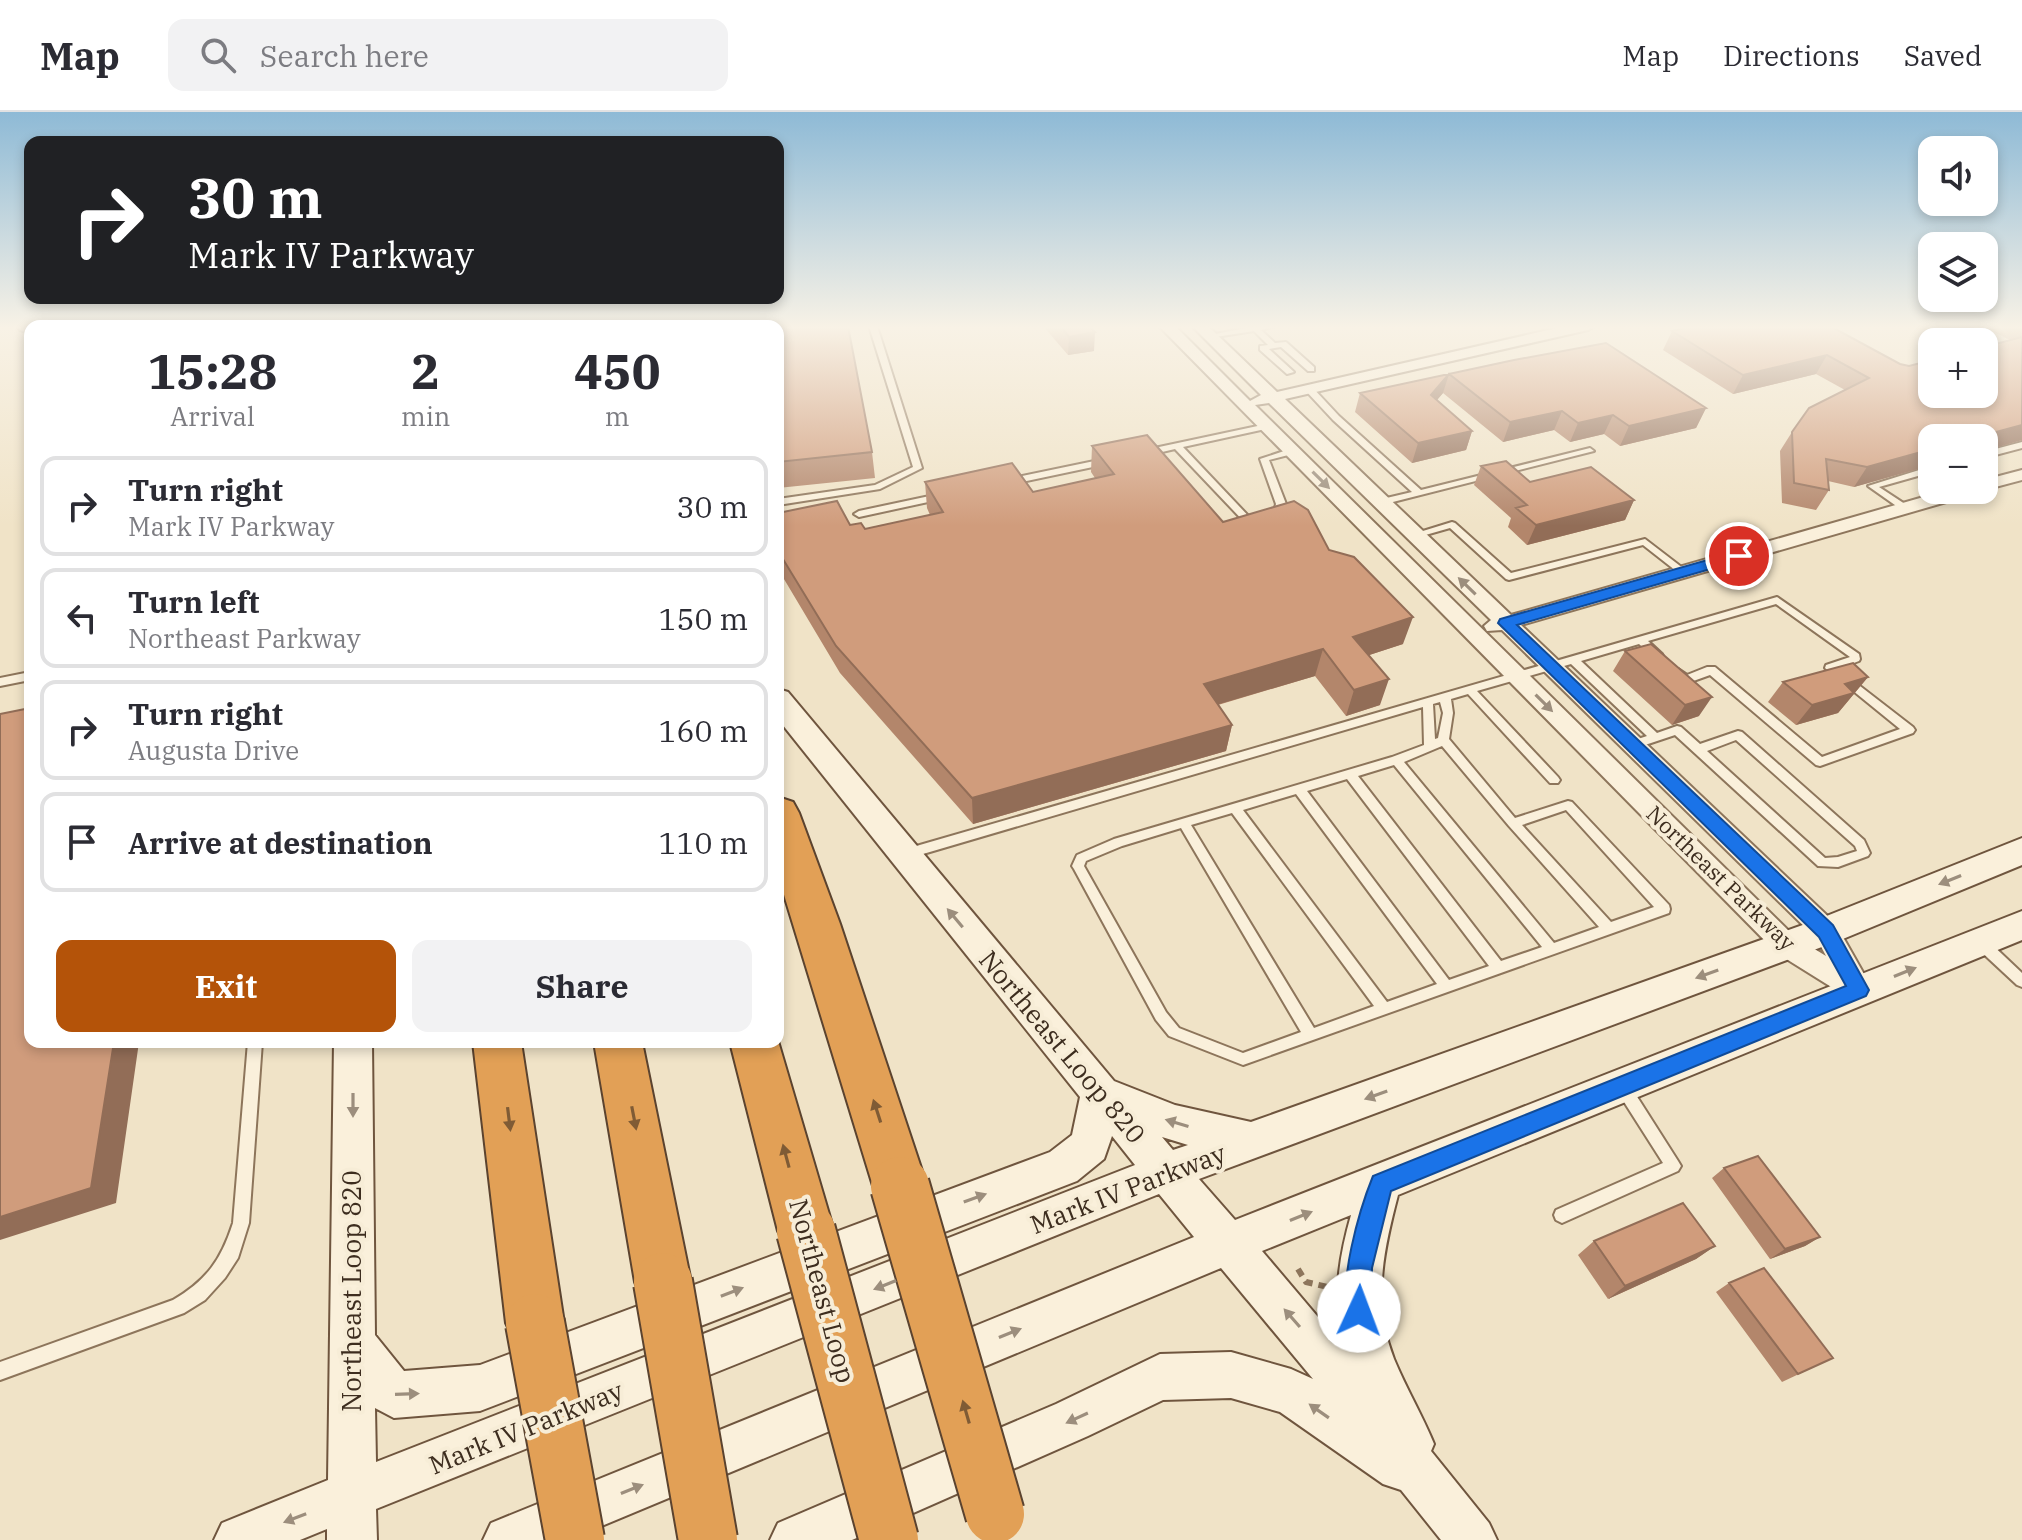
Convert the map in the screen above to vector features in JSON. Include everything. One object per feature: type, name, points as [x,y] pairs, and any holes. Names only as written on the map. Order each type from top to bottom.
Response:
[{"type":"highway","points":[[784,830],[900,1186],[998,1527]]},
{"type":"highway","points":[[498,1048],[535,1323],[575,1540]]},
{"type":"highway","points":[[619,1048],[708,1540]]},
{"type":"highway","name":"Northeast Loop","points":[[756,1048],[889,1540]]},
{"type":"main road","name":"Northeast Loop 820","points":[[784,706],[903,855],[1472,1540]]},
{"type":"main road","name":"Mark IV Parkway","points":[[239,1540],[352,1518],[1166,1172],[1826,931],[2022,851]]},
{"type":"main road","points":[[508,1540],[1228,1244],[2022,925]]},
{"type":"main road","name":"Northeast Loop 820","points":[[352,1518],[353,1048]]},
{"type":"main road","points":[[353,1344],[394,1395],[480,1388],[1063,1167],[1090,1146],[1100,1093],[1174,1123],[1252,1141]]},
{"type":"main road","points":[[1381,1184],[1360,1268],[1359,1311],[1371,1360],[1429,1487]]},
{"type":"main road","points":[[795,1540],[1072,1420],[1160,1377],[1231,1375],[1291,1392],[1429,1487]]},
{"type":"street","name":"Northeast Parkway","points":[[1233,393],[1786,945],[1859,990]]},
{"type":"street","name":"Northeast Parkway","points":[[1267,393],[1826,931],[1859,990]]},
{"type":"street","points":[[1245,404],[1294,393]]},
{"type":"street","points":[[1998,481],[2022,475]]},
{"type":"street","points":[[1474,632],[1919,504]]},
{"type":"lane","points":[[784,501],[877,487],[918,468],[894,393]]},
{"type":"lane","points":[[1312,393],[1418,492]]},
{"type":"lane","points":[[1131,456],[1267,426]]},
{"type":"lane","points":[[1998,451],[2022,445]]},
{"type":"lane","points":[[1177,446],[1251,527],[1276,520],[1281,504],[1264,459],[1293,451]]},
{"type":"lane","points":[[1381,502],[1590,451]]},
{"type":"lane","points":[[1001,483],[1116,459]]},
{"type":"lane","points":[[1905,508],[1872,486],[1918,473]]},
{"type":"lane","points":[[859,514],[944,496]]},
{"type":"lane","points":[[1415,535],[1452,525],[1509,577],[1645,542],[1683,572]]},
{"type":"lane","points":[[903,855],[1767,603],[1782,601],[1855,656],[1855,659],[1830,668],[1909,730],[1820,762],[1711,670],[1685,680],[1642,641]]},
{"type":"lane","points":[[1575,661],[1655,737]]},
{"type":"lane","points":[[0,682],[24,677]]},
{"type":"lane","points":[[1470,690],[1554,780]]},
{"type":"lane","points":[[1443,740],[1448,713],[1445,698]]},
{"type":"lane","points":[[1428,703],[1430,747]]},
{"type":"lane","points":[[1633,745],[1677,730],[1822,863],[1838,862],[1864,853],[1860,843],[1738,735],[1699,749]]},
{"type":"lane","points":[[1443,740],[1396,760],[1092,851],[1081,858],[1078,866],[1161,1016],[1174,1032],[1243,1059],[1664,909],[1568,805],[1513,823]]},
{"type":"lane","points":[[1443,740],[1609,929]]},
{"type":"lane","points":[[1396,760],[1552,950]]},
{"type":"lane","points":[[1350,774],[1499,969]]},
{"type":"lane","points":[[1299,789],[1447,987]]},
{"type":"lane","points":[[1235,808],[1385,1010]]},
{"type":"lane","points":[[1184,823],[1311,1036]]},
{"type":"lane","points":[[1980,942],[2022,981]]},
{"type":"lane","points":[[0,1371],[178,1307],[199,1294],[219,1272],[232,1252],[241,1223],[255,1048]]},
{"type":"lane","points":[[1562,1215],[1673,1166],[1622,1086]]},
{"type":"path","points":[[1298,1269],[1306,1282],[1341,1290]]},
{"type":"building","points":[[784,393],[861,393],[872,452],[784,461]]},
{"type":"building","points":[[1360,393],[1433,393],[1431,395],[1472,431],[1418,443]]},
{"type":"building","points":[[1473,393],[1682,393],[1706,408],[1629,426],[1613,415],[1578,423],[1562,411],[1510,422]]},
{"type":"building","points":[[1840,393],[1918,393],[1918,408],[1998,408],[1998,393],[2022,393],[2022,425],[1998,432],[1998,424],[1918,424],[1918,453],[1867,467],[1826,459],[1829,490],[1794,483],[1792,432],[1809,408]]},
{"type":"building","points":[[1147,435],[1223,522],[1294,501],[1308,510],[1329,550],[1354,557],[1413,617],[1353,637],[1389,679],[1354,690],[1323,649],[1204,684],[1232,725],[972,798],[836,646],[784,561],[784,512],[837,501],[850,525],[861,523],[865,529],[943,512],[925,482],[1012,463],[1033,492],[1114,474],[1092,446]]},
{"type":"building","points":[[1506,461],[1530,482],[1591,467],[1634,500],[1536,525],[1516,508],[1527,505],[1481,466]]},
{"type":"building","points":[[1651,644],[1712,697],[1685,705],[1625,651]]},
{"type":"building","points":[[1853,663],[1868,677],[1845,684],[1854,693],[1812,705],[1783,682]]},
{"type":"building","points":[[24,709],[24,1048],[113,1048],[91,1188],[0,1217],[0,714]]},
{"type":"building","points":[[1758,1156],[1820,1237],[1785,1249],[1724,1168]]},
{"type":"building","points":[[1683,1203],[1715,1246],[1625,1286],[1594,1241]]},
{"type":"building","points":[[1764,1268],[1833,1358],[1798,1374],[1729,1283]]},
{"type":"route","points":[[1359,1311],[1360,1268],[1381,1184],[1859,990],[1839,949],[1826,931],[1506,623],[1739,556]]}]
